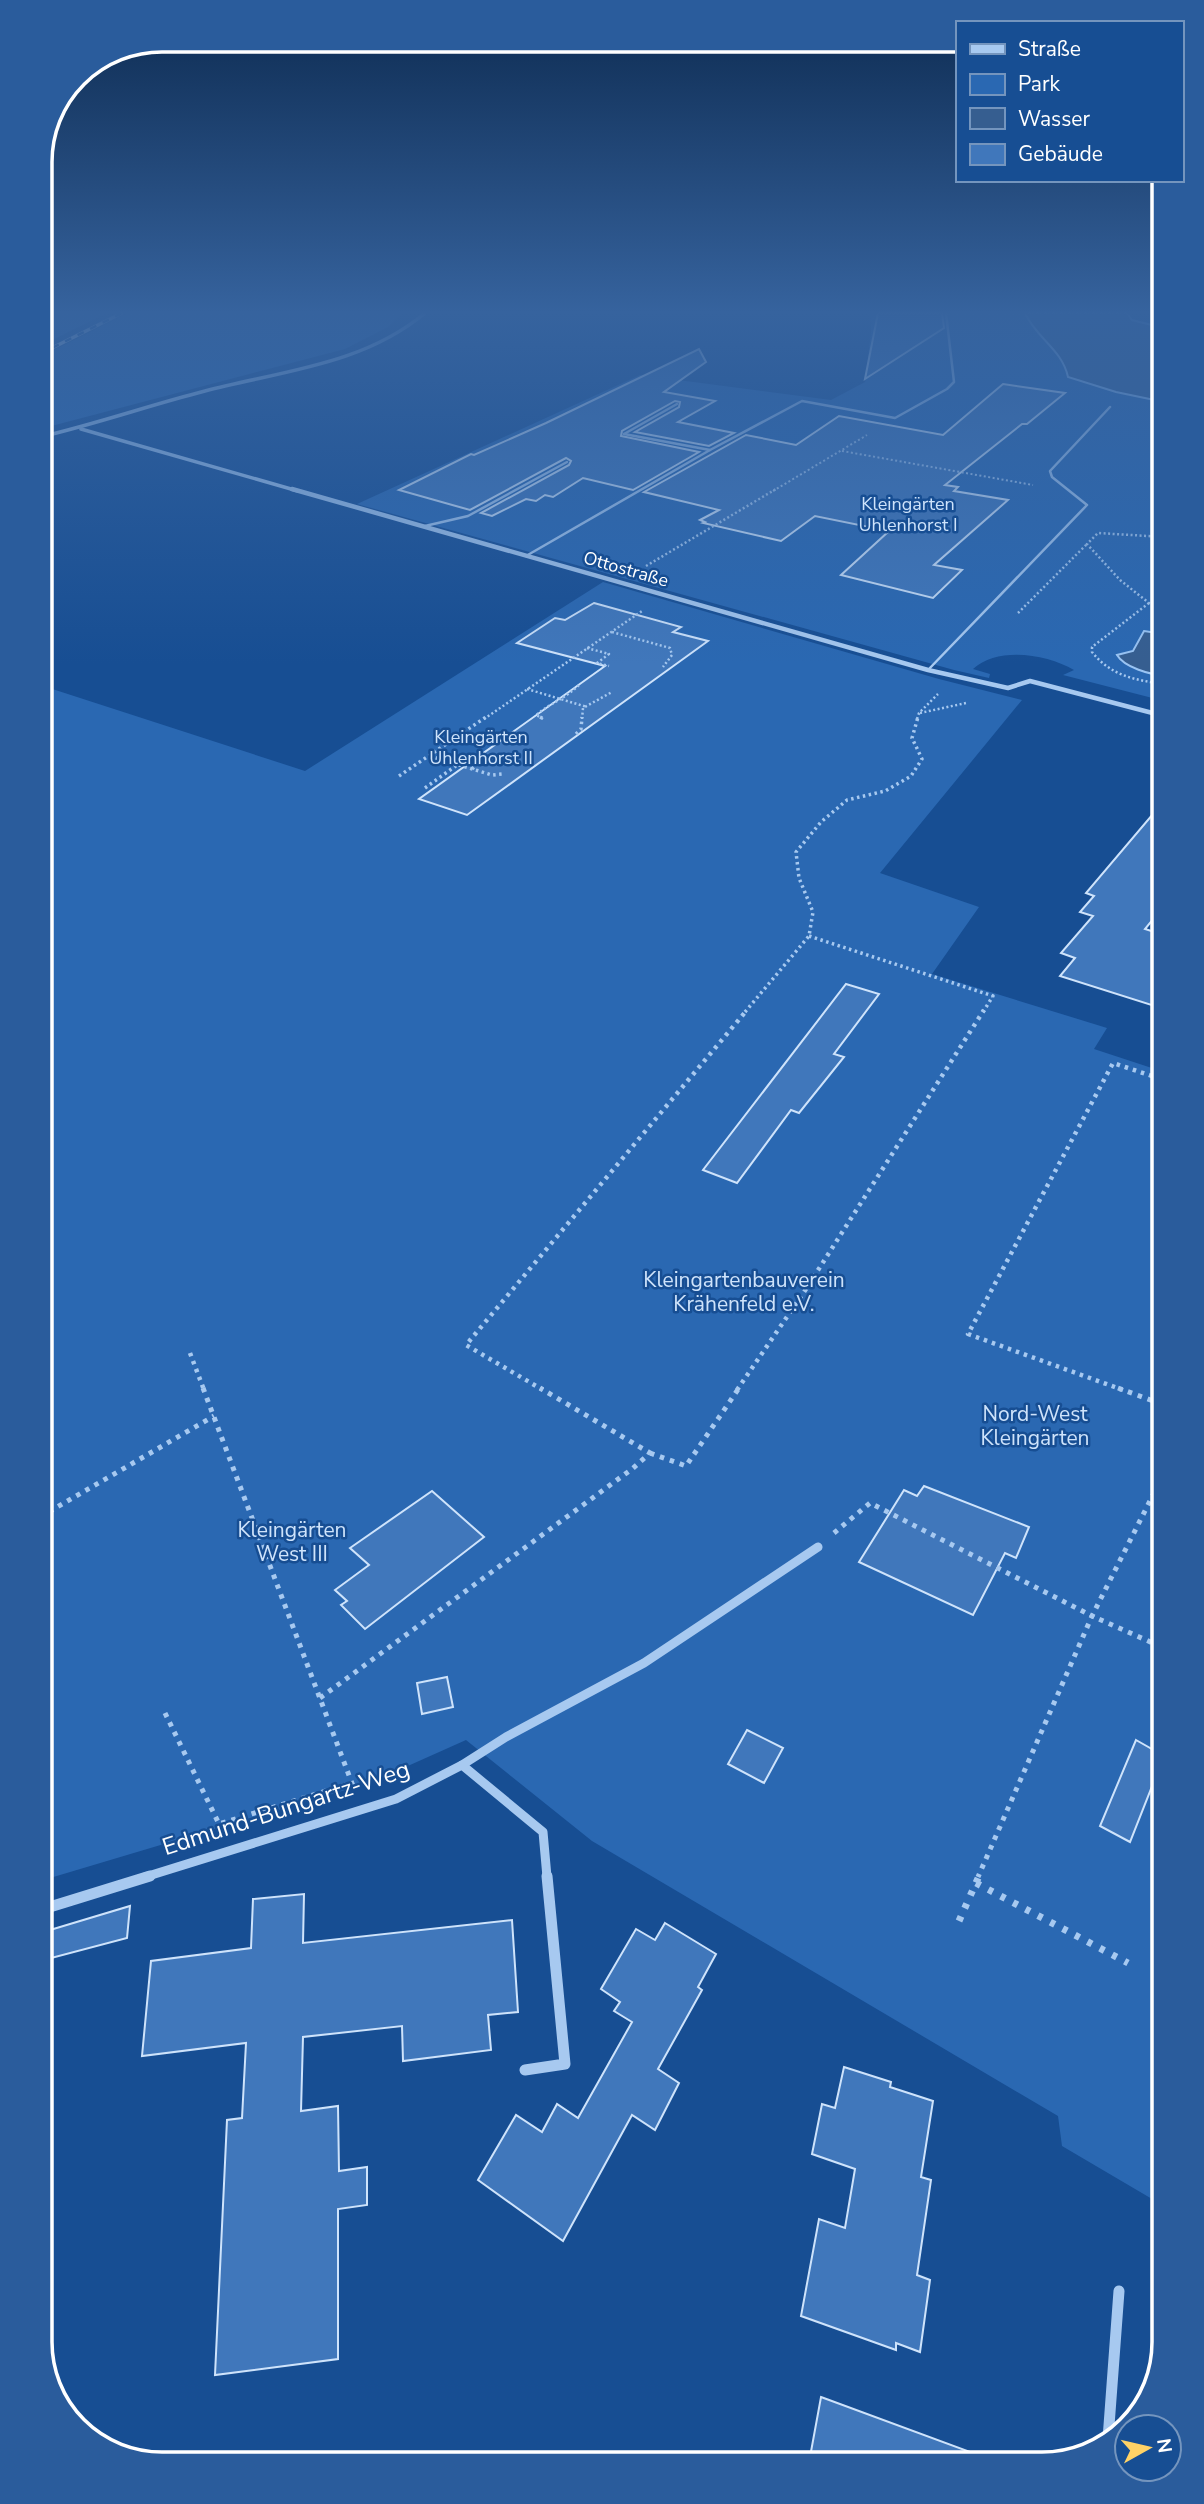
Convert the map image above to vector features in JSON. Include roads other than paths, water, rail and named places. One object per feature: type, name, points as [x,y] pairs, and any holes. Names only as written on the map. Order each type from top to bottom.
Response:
[{"type":"street","points":[[53,434],[77,430]]},
{"type":"street","name":"Ottostraße","points":[[84,430],[928,670],[1008,688],[1030,681],[1152,713]]},
{"type":"street","name":"Edmund-Bungartz-Weg","points":[[53,1906],[396,1799],[462,1765],[492,1743],[570,1705],[643,1663],[818,1547]]},
{"type":"street","points":[[462,1765],[543,1832],[565,2064],[525,2070]]},
{"type":"street","points":[[1109,2429],[1119,2291]]},
{"type":"lane","points":[[631,430],[624,434],[710,450]]},
{"type":"lane","points":[[526,556],[748,430]]},
{"type":"lane","points":[[928,670],[1087,505],[1052,477],[1050,471],[1089,430]]},
{"type":"lane","points":[[425,526],[468,516],[567,462]]},
{"type":"water","points":[[1144,631],[1152,632],[1152,674],[1125,663],[1117,655],[1133,651]]},
{"type":"park label","name":"Kleingärten Uhlenhorst I","points":[[908,514]]},
{"type":"park label","name":"Kleingärten Uhlenhorst II","points":[[481,747]]},
{"type":"park label","name":"Kleingartenbauverein Krähenfeld e.V.","points":[[744,1292]]},
{"type":"park label","name":"Nord-West Kleingärten","points":[[1035,1426]]},
{"type":"park label","name":"Kleingärten West III","points":[[292,1542]]}]
